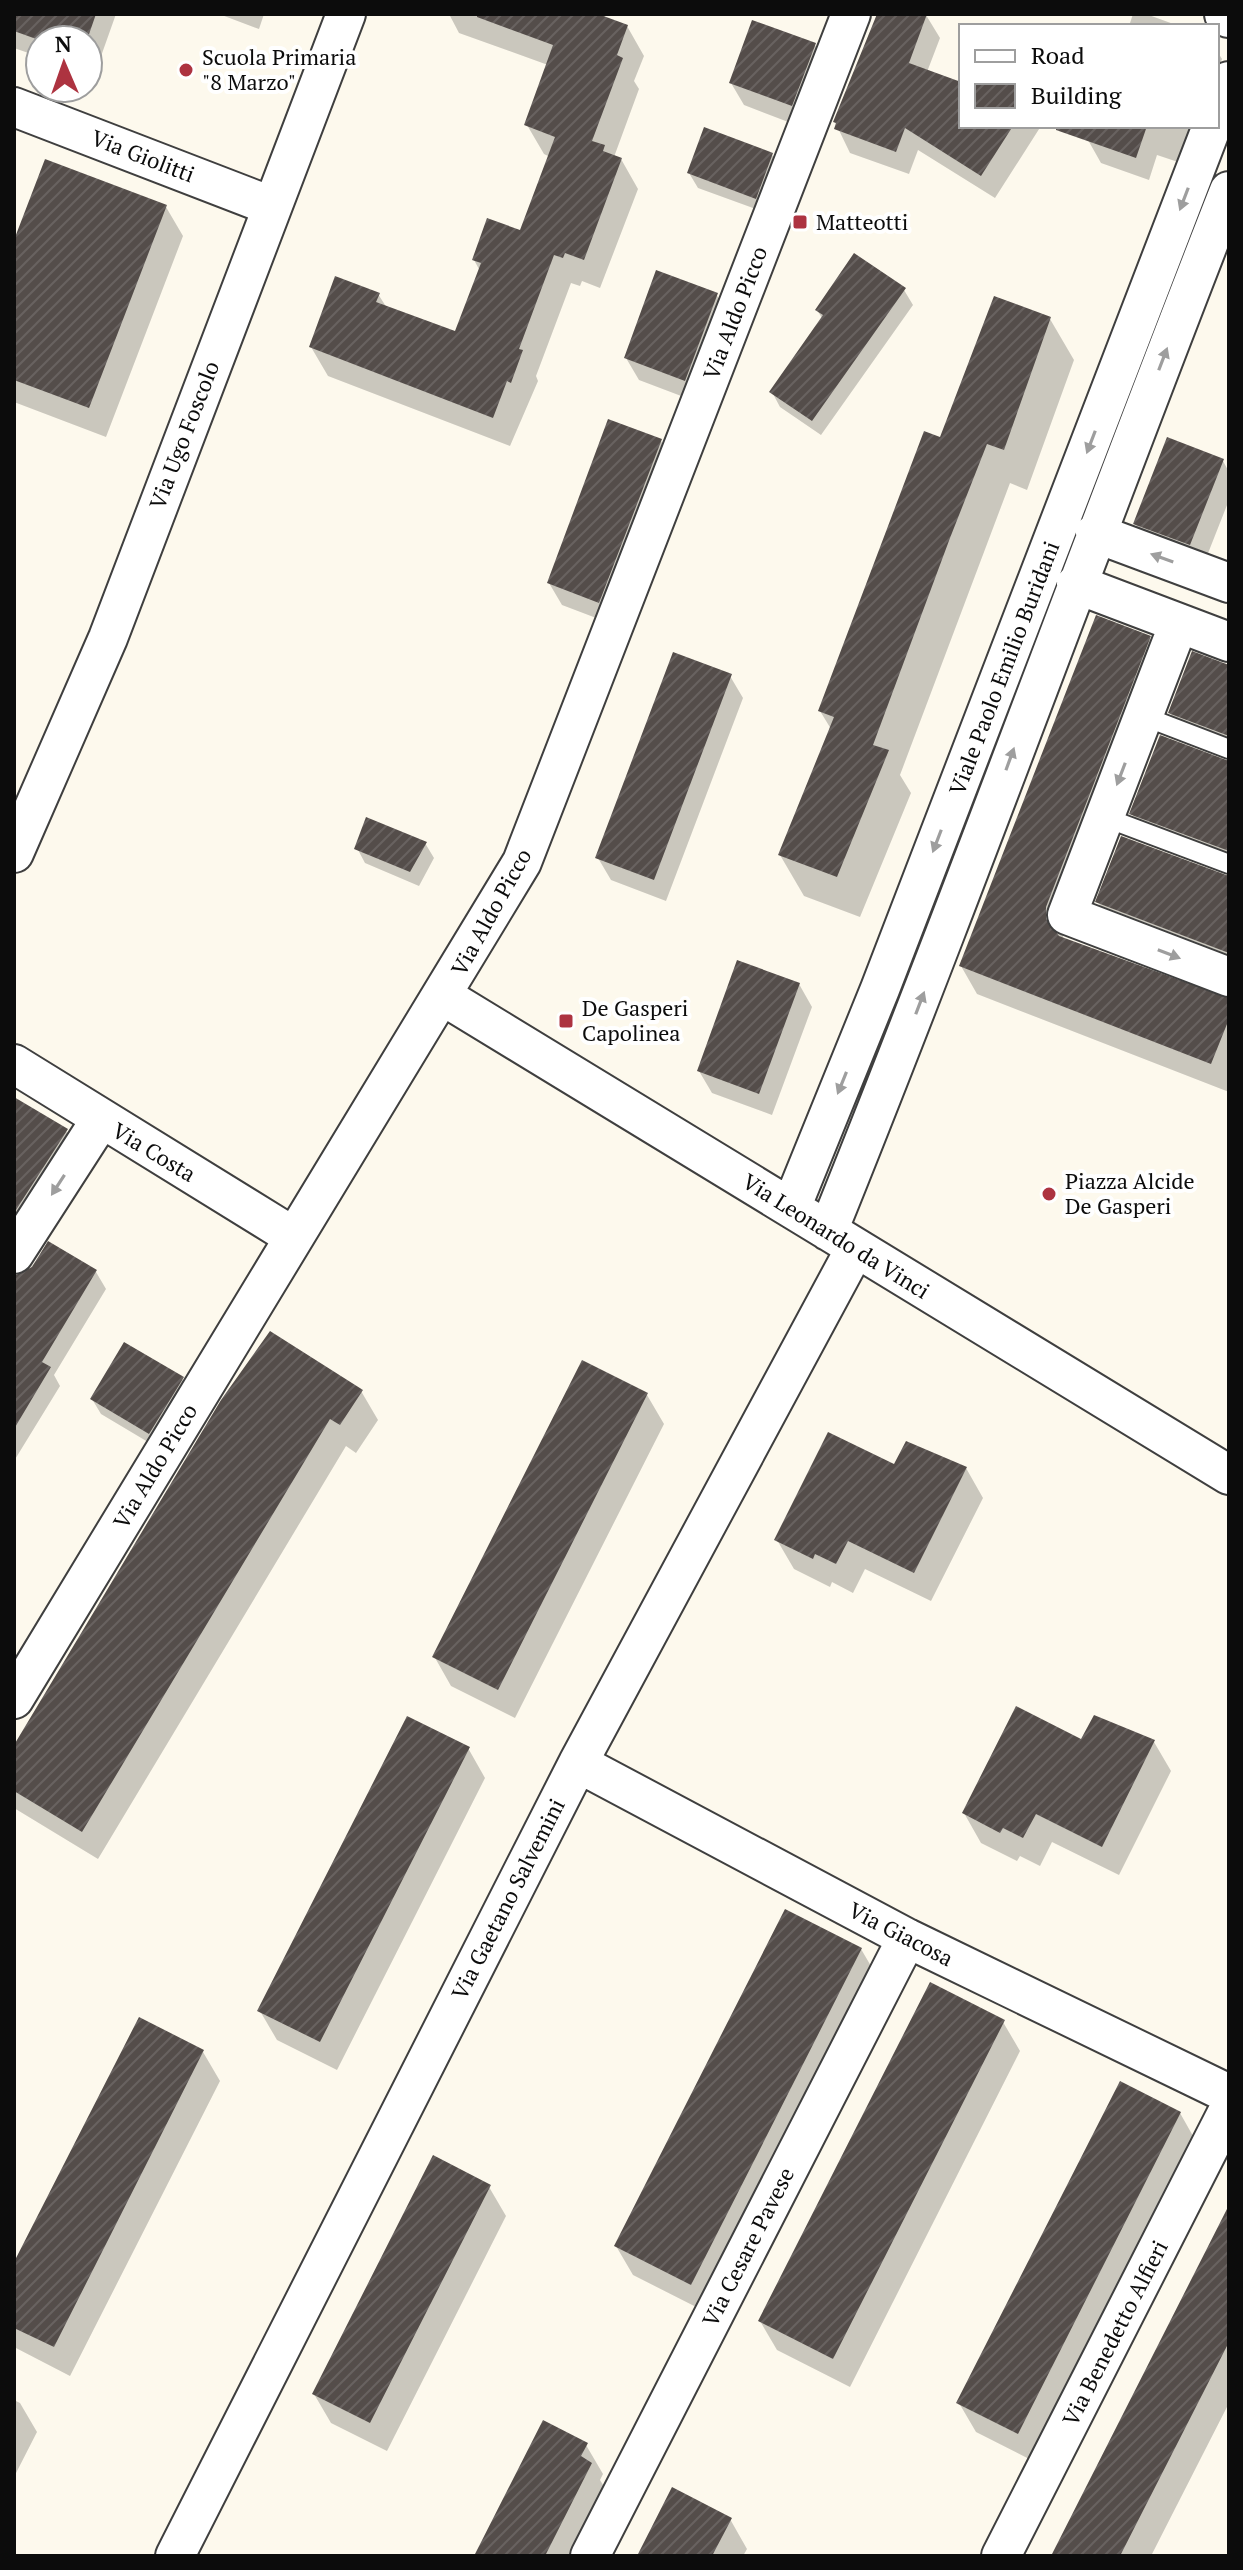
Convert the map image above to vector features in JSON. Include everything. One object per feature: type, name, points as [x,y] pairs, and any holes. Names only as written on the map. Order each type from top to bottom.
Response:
[{"type":"street","name":"Via Ugo Foscolo","points":[[14,853],[108,638],[346,14]]},
{"type":"street","name":"Via Aldo Picco","points":[[14,1699],[522,862],[851,14]]},
{"type":"street","points":[[1219,107],[1229,81]]},
{"type":"street","name":"Via Giolitti","points":[[14,107],[271,206]]},
{"type":"street","name":"Viale Paolo Emilio Buridani","points":[[791,1208],[886,974],[1211,128]]},
{"type":"street","name":"Viale Paolo Emilio Buridani","points":[[841,1240],[921,1000],[1095,533],[1229,191]]},
{"type":"street","points":[[1095,533],[1228,580]]},
{"type":"street","points":[[1076,584],[1229,642]]},
{"type":"street","points":[[1179,623],[1067,915],[1229,977]]},
{"type":"street","name":"Via Leonardo da Vinci","points":[[443,996],[1229,1475]]},
{"type":"street","name":"Via Costa","points":[[14,1064],[294,1237]]},
{"type":"street","points":[[14,1254],[101,1119]]},
{"type":"street","name":"Via Gaetano Salvemini","points":[[175,2556],[841,1240]]},
{"type":"street","name":"Via Giacosa","points":[[578,1763],[907,1938],[1229,2094]]},
{"type":"street","name":"Via Cesare Pavese","points":[[590,2556],[907,1938]]},
{"type":"street","name":"Via Benedetto Alfieri","points":[[1001,2556],[1229,2109]]},
{"type":"lane","points":[[1143,716],[1229,749]]},
{"type":"lane","points":[[1104,817],[1229,864]]},
{"type":"building","points":[[14,14],[96,14],[93,24],[24,24],[24,35],[14,31]]},
{"type":"building","points":[[477,14],[598,14],[628,25],[617,55],[623,58],[592,141],[605,145],[603,151],[622,158],[584,260],[565,253],[563,258],[554,255],[519,349],[523,350],[511,383],[507,381],[493,418],[309,347],[335,276],[380,293],[376,302],[455,331],[481,263],[472,260],[487,218],[520,230],[555,137],[524,125],[553,45],[477,17]]},
{"type":"building","points":[[877,14],[927,14],[909,63],[959,81],[959,128],[1012,128],[981,176],[905,128],[896,152],[834,129],[836,123],[833,122]]},
{"type":"building","points":[[752,20],[816,43],[792,106],[729,83]]},
{"type":"building","points":[[704,127],[773,153],[756,199],[687,173]]},
{"type":"building","points":[[1056,128],[1146,128],[1136,158]]},
{"type":"building","points":[[45,159],[167,205],[89,408],[14,380],[14,240]]},
{"type":"building","points":[[854,253],[906,288],[812,421],[769,392],[823,315],[815,310]]},
{"type":"building","points":[[656,270],[718,293],[685,381],[624,358]]},
{"type":"building","points":[[994,296],[1051,317],[1004,450],[987,444],[950,538],[873,745],[889,750],[837,877],[778,855],[834,717],[818,711],[924,431],[940,437]]},
{"type":"building","points":[[608,419],[662,439],[599,603],[547,583]]},
{"type":"building","points":[[1167,437],[1224,459],[1190,545],[1133,524]]},
{"type":"building","points":[[1096,615],[1151,636],[1046,907],[1046,919],[1059,936],[1229,998],[1229,1019],[1211,1064],[959,966]]},
{"type":"building","points":[[1192,651],[1229,665],[1229,736],[1168,713]]},
{"type":"building","points":[[673,652],[732,674],[654,880],[595,858]]},
{"type":"building","points":[[1160,735],[1229,761],[1229,851],[1129,814]]},
{"type":"building","points":[[366,817],[427,842],[410,872],[354,849]]},
{"type":"building","points":[[1121,836],[1229,876],[1229,953],[1095,902]]},
{"type":"building","points":[[737,960],[800,983],[759,1094],[697,1071]]},
{"type":"building","points":[[14,1097],[68,1129],[14,1213]]},
{"type":"building","points":[[48,1241],[97,1270],[42,1362],[51,1367],[14,1429],[14,1276],[32,1267]]},
{"type":"building","points":[[270,1331],[363,1390],[340,1425],[330,1419],[82,1832],[14,1791],[14,1745],[221,1400]]},
{"type":"building","points":[[124,1342],[184,1377],[149,1434],[90,1399]]},
{"type":"building","points":[[582,1360],[648,1393],[498,1690],[432,1657]]},
{"type":"building","points":[[828,1432],[894,1464],[906,1441],[967,1467],[914,1573],[848,1541],[836,1564],[815,1554],[813,1559],[774,1540]]},
{"type":"building","points":[[1016,1706],[1081,1739],[1094,1715],[1155,1740],[1102,1847],[1036,1814],[1023,1838],[1003,1828],[1000,1833],[962,1813]]},
{"type":"building","points":[[407,1716],[470,1747],[320,2042],[257,2011]]},
{"type":"building","points":[[785,1909],[862,1948],[691,2285],[614,2246]]},
{"type":"building","points":[[930,1982],[1005,2020],[833,2359],[758,2321]]},
{"type":"building","points":[[139,2017],[204,2050],[54,2347],[14,2328],[14,2262]]},
{"type":"building","points":[[1120,2081],[1181,2112],[1018,2434],[956,2403]]},
{"type":"building","points":[[433,2155],[491,2185],[370,2423],[312,2394]]},
{"type":"building","points":[[1229,2205],[1229,2342],[1120,2556],[1051,2556]]},
{"type":"building","points":[[543,2420],[588,2443],[581,2456],[592,2463],[545,2556],[474,2556]]},
{"type":"building","points":[[672,2487],[732,2518],[712,2556],[637,2556]]},
{"type":"place","name":"Scuola Primaria \"8 Marzo\"","points":[[186,70]]},
{"type":"place","name":"Matteotti","points":[[800,222]]},
{"type":"place","name":"De Gasperi Capolinea","points":[[566,1021]]},
{"type":"place","name":"Piazza Alcide De Gasperi","points":[[1049,1194]]}]
